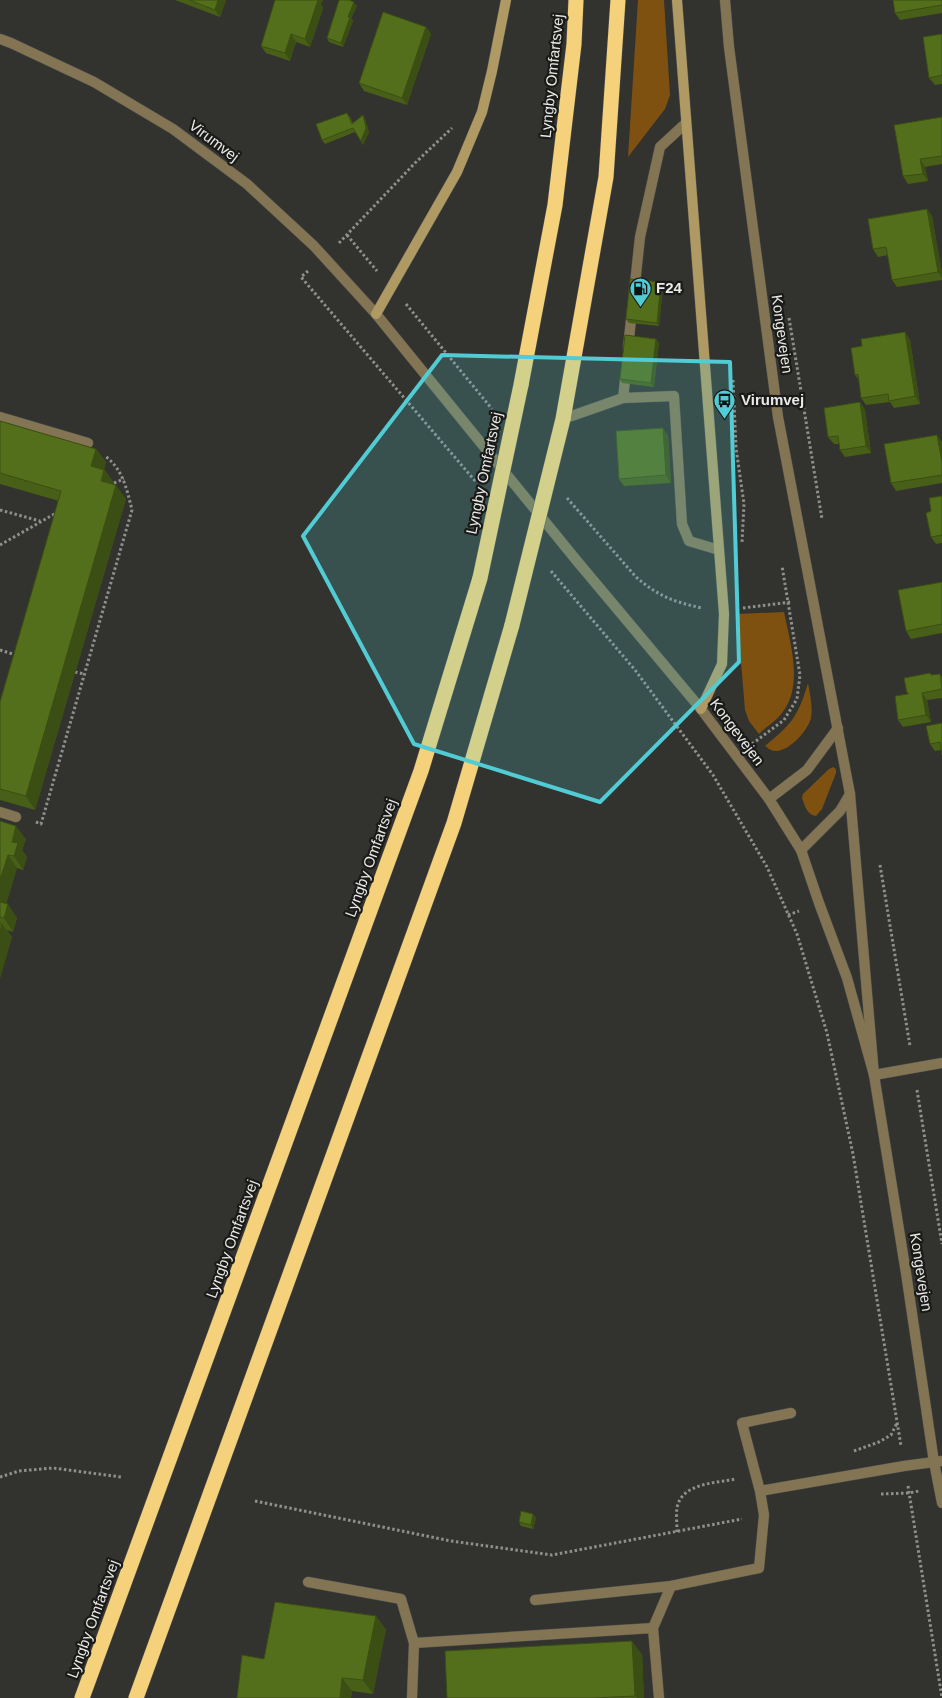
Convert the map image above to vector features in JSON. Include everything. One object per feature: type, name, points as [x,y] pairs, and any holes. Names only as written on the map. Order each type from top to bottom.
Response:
[{"type":"highway","name":"Lyngby Omfartsvej","points":[[82,1698],[421,771],[480,578],[521,385],[555,205],[574,44],[576,0]]},
{"type":"highway","points":[[136,1698],[454,823],[512,625],[563,419],[606,177],[618,0]]},
{"type":"main road","points":[[376,314],[457,172],[484,104],[506,0]]},
{"type":"main road","points":[[677,0],[724,614],[722,664],[701,709]]},
{"type":"street","name":"Kongevejen","points":[[725,0],[735,96],[778,417],[850,794],[874,1075],[938,1462],[942,1503]]},
{"type":"street","name":"Virumvej","points":[[0,39],[94,82],[173,129],[247,184],[314,246],[376,314]]},
{"type":"street","points":[[623,398],[642,228],[660,147],[686,123]]},
{"type":"street","name":"Kongevejen","points":[[376,314],[701,709],[768,799],[801,850],[847,978],[874,1075]]},
{"type":"street","points":[[563,419],[623,398],[674,396],[682,524],[689,541],[719,550]]},
{"type":"street","points":[[0,417],[88,443]]},
{"type":"street","points":[[768,799],[807,770],[838,728]]},
{"type":"street","points":[[801,850],[840,811],[850,794]]},
{"type":"street","points":[[0,812],[16,817]]},
{"type":"street","points":[[874,1075],[942,1063]]},
{"type":"street","points":[[535,1600],[671,1586],[759,1568],[764,1515],[742,1423],[791,1413]]},
{"type":"street","points":[[760,1492],[904,1466],[938,1462]]},
{"type":"street","points":[[308,1582],[402,1598],[414,1643],[412,1698]]},
{"type":"street","points":[[659,1698],[653,1628],[671,1586]]},
{"type":"street","points":[[414,1643],[653,1628]]},
{"type":"path","points":[[455,126],[324,257],[301,277],[482,489]]},
{"type":"path","points":[[788,312],[823,526]]},
{"type":"path","points":[[733,380],[736,448],[744,504],[741,551]]},
{"type":"path","points":[[16,817],[41,824],[132,510],[124,479],[111,460],[88,443]]},
{"type":"path","points":[[114,483],[124,479]]},
{"type":"path","points":[[0,545],[63,509]]},
{"type":"path","points":[[0,510],[40,522]]},
{"type":"path","points":[[713,775],[736,755],[784,720],[797,699],[800,675],[782,564]]},
{"type":"path","points":[[546,565],[635,670],[713,775],[767,867],[798,934],[827,1033],[853,1154],[897,1423]]},
{"type":"path","points":[[741,601],[742,608]]},
{"type":"path","points":[[0,650],[17,655]]},
{"type":"path","points":[[75,672],[84,674]]},
{"type":"path","points":[[879,861],[942,1244]]},
{"type":"path","points":[[0,1477],[19,1471],[53,1468],[121,1477]]},
{"type":"path","points":[[875,1494],[909,1493],[939,1487]]},
{"type":"path","points":[[255,1501],[451,1541],[552,1555],[764,1515]]},
{"type":"path","points":[[912,1513],[942,1698]]},
{"type":"highlighted area","points":[[442,355],[730,362],[739,662],[600,802],[414,744],[303,536]]},
{"type":"shaded area","points":[[638,0],[664,0],[670,95],[665,109],[628,157]]},
{"type":"shaded area","points":[[784,612],[794,664],[792,690],[789,702],[782,713],[759,734],[749,721],[745,710],[737,614]]},
{"type":"shaded area","points":[[808,683],[812,709],[811,718],[806,729],[789,746],[777,751],[771,750],[765,746],[782,732],[793,719],[801,704]]},
{"type":"shaded area","points":[[833,767],[836,769],[836,773],[822,809],[816,816],[813,815],[805,807],[802,798],[803,794]]},
{"type":"building","points":[[189,0],[218,0],[215,10]]},
{"type":"building","points":[[275,0],[318,0],[305,39],[291,34],[285,53],[261,46]]},
{"type":"building","points":[[339,0],[354,2],[341,43],[327,38]]},
{"type":"building","points":[[893,0],[942,0],[942,5],[895,13]]},
{"type":"building","points":[[383,12],[426,27],[402,98],[359,83]]},
{"type":"building","points":[[942,34],[942,75],[929,78],[923,37]]},
{"type":"building","points":[[347,113],[352,124],[363,115],[366,128],[361,141],[353,128],[322,140],[316,124]]},
{"type":"building","points":[[942,117],[942,156],[920,159],[923,174],[903,176],[894,125]]},
{"type":"building","points":[[927,209],[938,272],[892,280],[886,247],[873,249],[868,219]]},
{"type":"building","points":[[630,279],[661,282],[657,323],[626,319]]},
{"type":"building","points":[[905,332],[915,396],[889,401],[888,394],[861,398],[858,374],[855,375],[851,348],[862,346],[861,339]]},
{"type":"building","points":[[625,335],[656,339],[651,383],[620,379]]},
{"type":"building","points":[[860,402],[866,446],[840,450],[838,436],[828,437],[824,408]]},
{"type":"building","points":[[0,421],[96,449],[91,466],[104,470],[101,481],[116,485],[26,796],[0,789],[0,702],[61,491],[0,473]]},
{"type":"building","points":[[663,428],[666,475],[619,479],[616,431]]},
{"type":"building","points":[[937,435],[942,462],[942,475],[891,483],[884,444]]},
{"type":"building","points":[[942,496],[942,535],[931,537],[926,513],[931,511],[929,498]]},
{"type":"building","points":[[942,582],[942,624],[906,631],[898,590]]},
{"type":"building","points":[[930,673],[931,675],[940,674],[942,689],[922,693],[926,715],[898,720],[895,696],[908,694],[904,678]]},
{"type":"building","points":[[942,723],[942,755],[940,742],[930,744],[926,726]]},
{"type":"building","points":[[0,821],[16,826],[12,842],[18,843],[14,856],[8,855],[0,880]]},
{"type":"building","points":[[0,902],[8,904],[4,918],[0,917]]},
{"type":"building","points":[[521,1511],[533,1514],[531,1525],[519,1522]]},
{"type":"building","points":[[275,1602],[376,1616],[363,1680],[342,1678],[340,1698],[237,1698],[242,1655],[264,1659]]},
{"type":"building","points":[[632,1641],[635,1696],[593,1698],[447,1698],[445,1651]]},
{"type":"place","name":"F24","points":[[640,307]]},
{"type":"place","name":"Virumvej","points":[[725,419]]}]
